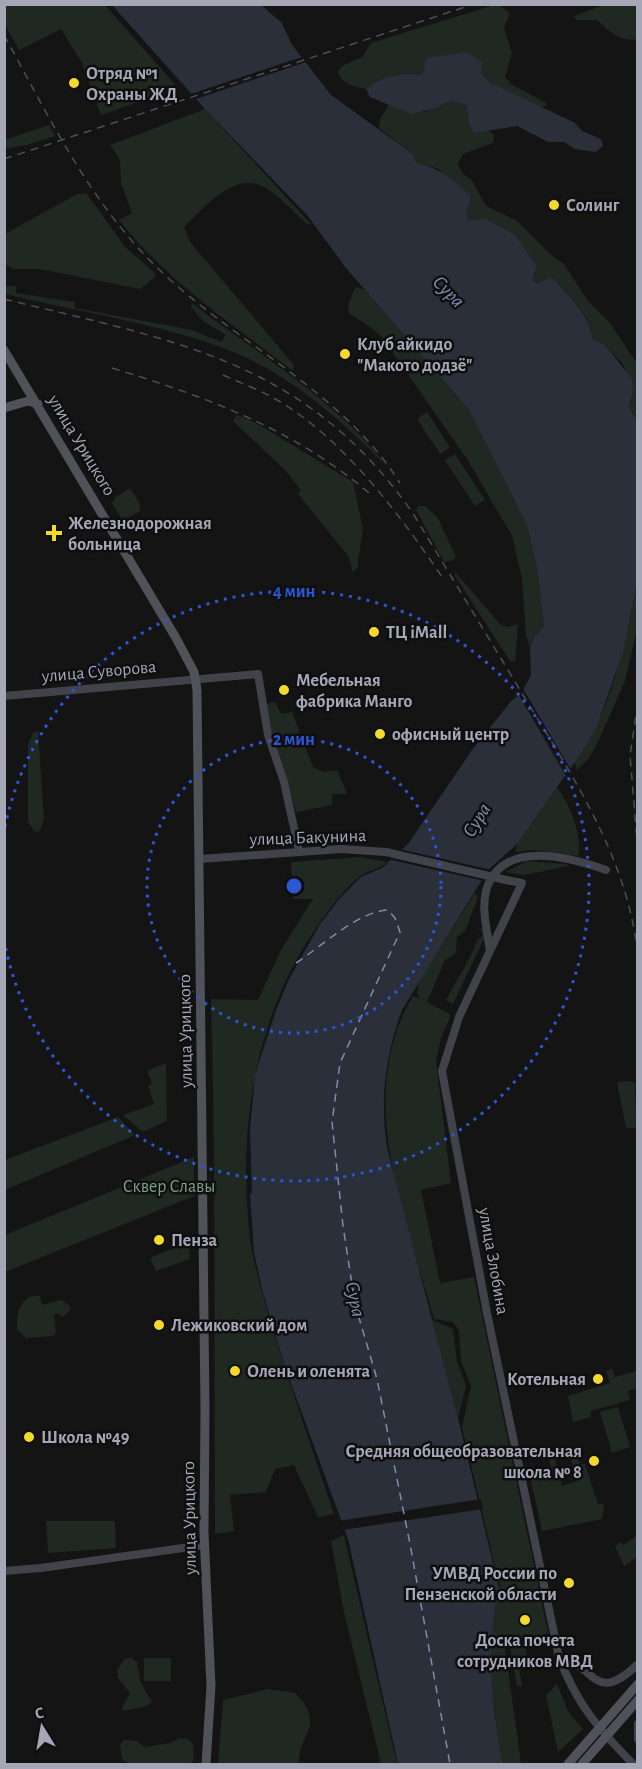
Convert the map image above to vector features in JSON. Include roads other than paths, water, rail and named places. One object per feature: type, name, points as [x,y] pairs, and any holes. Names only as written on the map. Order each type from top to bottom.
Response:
[{"type":"main road","name":"улица Урицкого","points":[[4,350],[144,582],[196,678],[200,859],[204,1545],[211,1686],[206,1764]]},
{"type":"main road","points":[[23,402],[28,396],[28,387]]},
{"type":"main road","points":[[4,408],[23,402],[38,404]]},
{"type":"main road","name":"улица Суворова","points":[[4,696],[258,674],[268,735],[284,782],[299,851]]},
{"type":"main road","name":"улица Бакунина","points":[[200,859],[352,849],[386,852],[522,884]]},
{"type":"main road","points":[[490,951],[486,897],[489,884],[502,866],[531,856],[584,863],[606,870]]},
{"type":"main road","name":"улица Злобина","points":[[522,884],[455,1025],[442,1071],[487,1313],[559,1657],[570,1686],[582,1708],[633,1764]]},
{"type":"main road","points":[[4,1571],[204,1545]]},
{"type":"main road","points":[[559,1657],[572,1660],[596,1681],[610,1683],[622,1678],[638,1664]]},
{"type":"main road","points":[[568,1764],[638,1684]]},
{"type":"main road","points":[[582,1764],[638,1700]]},
{"type":"main road","points":[[638,1724],[638,1739]]},
{"type":"water","name":"Сура","points":[[112,5],[261,5],[282,23],[292,45],[331,95],[413,154],[416,162],[446,175],[470,195],[470,203],[466,210],[468,220],[485,218],[514,234],[536,265],[533,280],[538,284],[549,278],[554,279],[583,314],[593,339],[606,346],[632,379],[633,392],[629,406],[638,426],[637,583],[623,652],[598,723],[586,746],[516,845],[488,870],[402,1010],[391,1045],[385,1080],[384,1116],[388,1152],[458,1418],[499,1588],[493,1630],[492,1676],[493,1700],[503,1764],[398,1764],[348,1539],[285,1367],[263,1293],[254,1253],[250,1194],[252,1193],[250,1130],[255,1075],[276,1010],[289,979],[320,924],[340,898],[361,877],[382,868],[408,844],[472,750],[512,700],[521,694],[531,675],[530,648],[533,639],[544,626],[537,567],[527,525],[469,410],[346,268],[307,215],[205,109]]},
{"type":"water","points":[[467,52],[482,62],[481,73],[491,83],[575,123],[582,131],[601,139],[603,146],[596,152],[575,149],[564,142],[548,142],[517,126],[474,133],[469,123],[466,105],[450,101],[434,109],[411,114],[370,97],[366,89],[391,76],[419,75],[425,71],[424,64],[427,58]]},
{"type":"railway","points":[[4,159],[474,4]]},
{"type":"railway","points":[[4,35],[75,163],[116,222],[140,250],[196,302],[321,397],[377,451],[400,483]]},
{"type":"railway","points":[[4,299],[181,345],[233,365],[282,390],[329,422],[373,463],[414,515],[561,757],[596,819],[623,885],[638,956]]},
{"type":"railway","points":[[112,368],[180,390],[247,417],[310,450],[369,493]]},
{"type":"railway","points":[[223,375],[277,400],[302,416],[348,457],[390,505],[444,580]]},
{"type":"railway","points":[[638,703],[630,755],[638,853]]},
{"type":"place","name":"Отряд №1 Охраны ЖД","points":[[74,83]]},
{"type":"place","name":"Солинг","points":[[554,205]]},
{"type":"place","name":"Клуб айкидо \"Макото додзё\"","points":[[345,354]]},
{"type":"place","name":"Железнодорожная больница","points":[[54,533]]},
{"type":"place","name":"ТЦ iMall","points":[[374,632]]},
{"type":"place","name":"Мебельная фабрика Манго","points":[[284,690]]},
{"type":"place","name":"офисный центр","points":[[380,734]]},
{"type":"place","name":"Пенза","points":[[159,1240]]},
{"type":"place","name":"Лежиковский дом","points":[[159,1325]]},
{"type":"place","name":"Олень и оленята","points":[[235,1371]]},
{"type":"place","name":"Котельная","points":[[598,1379]]},
{"type":"place","name":"Школа №49","points":[[29,1437]]},
{"type":"place","name":"Средняя общеобразовательная школа № 8","points":[[594,1461]]},
{"type":"place","name":"УМВД России по Пензенской области","points":[[569,1583]]},
{"type":"place","name":"Доска почета сотрудников МВД","points":[[525,1620]]},
{"type":"park label","name":"Сквер Славы","points":[[169,1186]]}]
